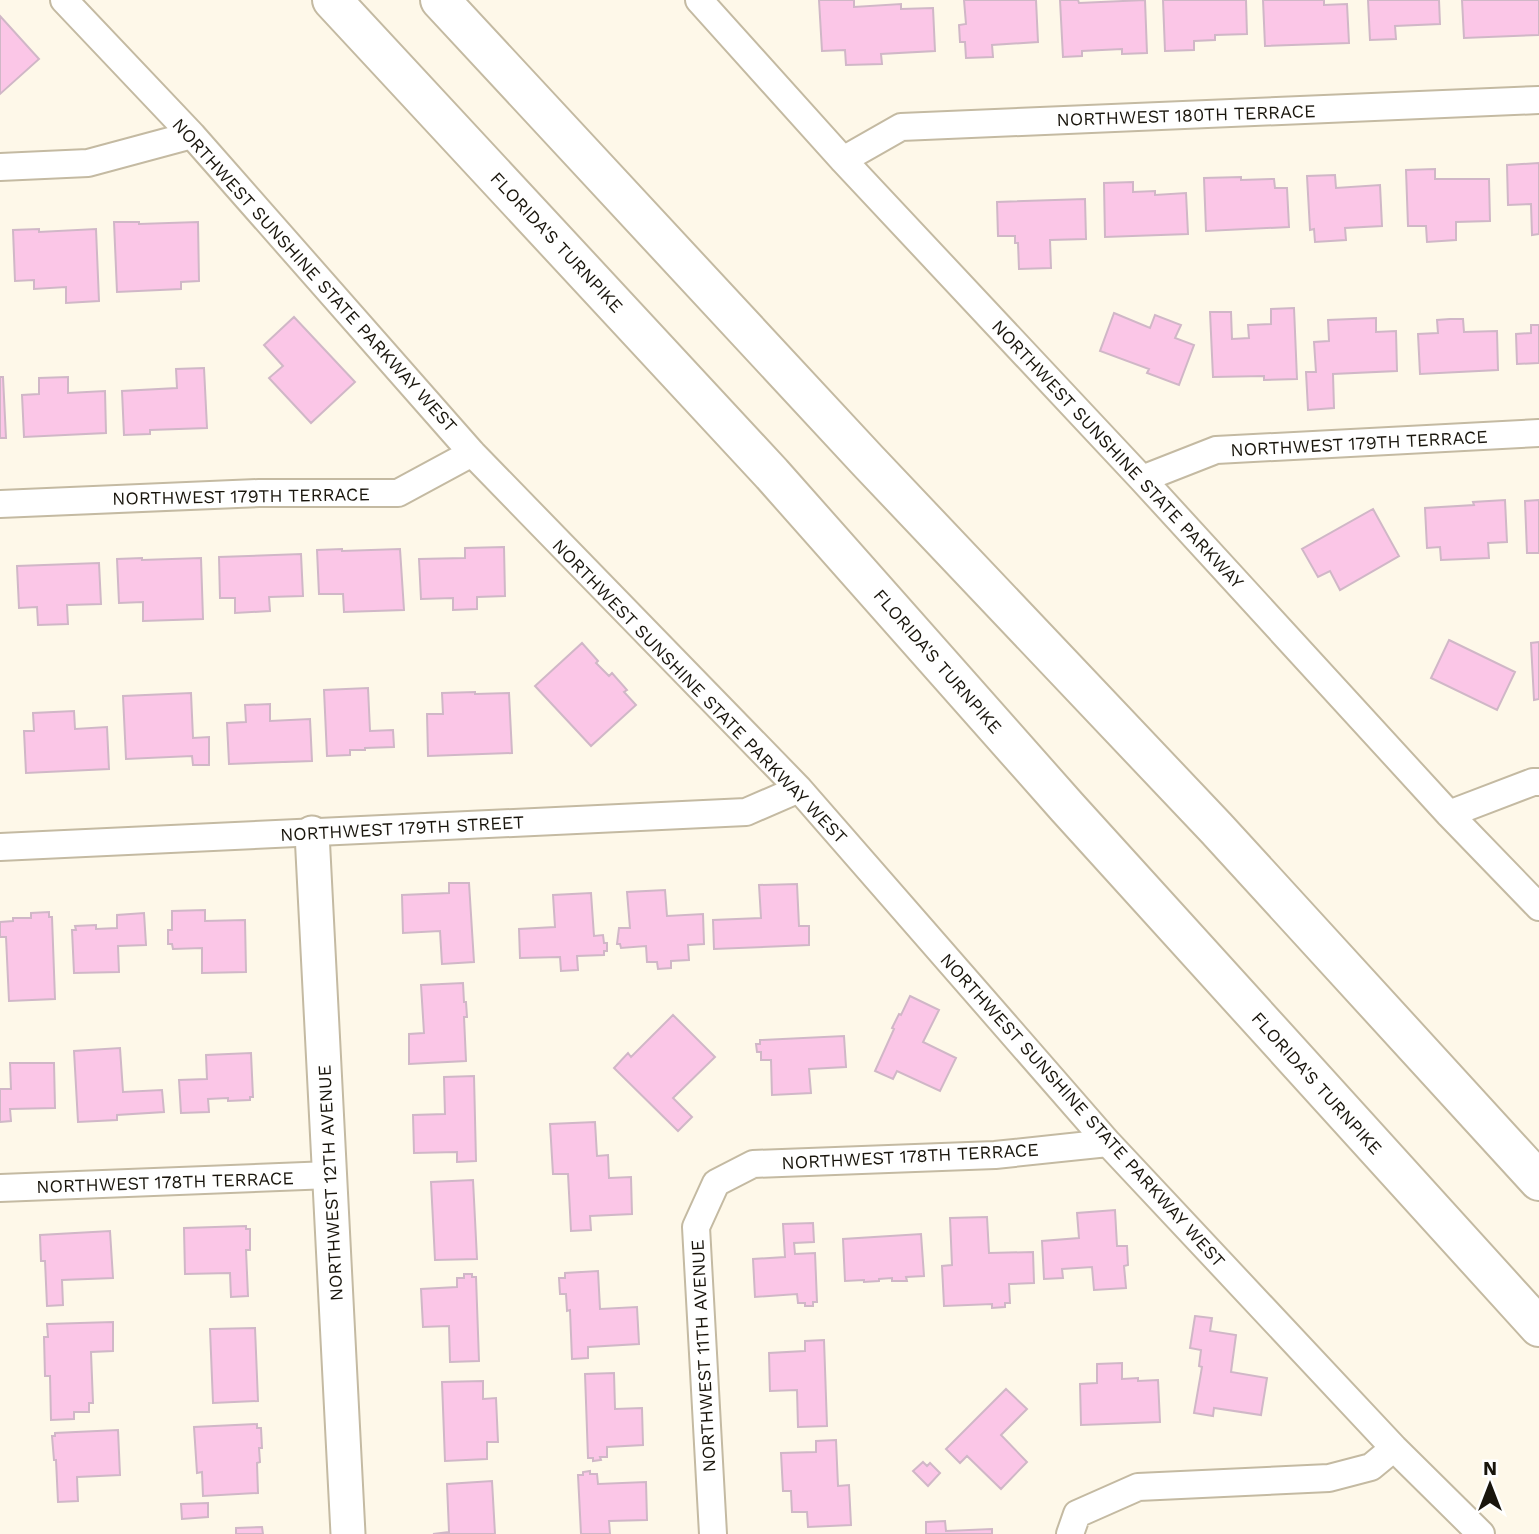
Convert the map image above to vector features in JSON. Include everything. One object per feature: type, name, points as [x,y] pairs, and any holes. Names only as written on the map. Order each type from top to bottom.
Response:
[{"type":"highway","name":"FLORIDA'S TURNPIKE","points":[[332,0],[772,474],[1086,828],[1539,1328]]},
{"type":"highway","points":[[440,0],[868,461],[1216,828],[1539,1181]]},
{"type":"street","name":"NORTHWEST SUNSHINE STATE PARKWAY WEST","points":[[64,0],[192,135],[472,453],[799,789],[1108,1143],[1394,1448],[1482,1534]]},
{"type":"street","name":"NORTHWEST SUNSHINE STATE PARKWAY","points":[[699,0],[843,160],[1539,907]]},
{"type":"street","name":"NORTHWEST 180TH TERRACE","points":[[843,160],[901,127],[1539,100]]},
{"type":"street","points":[[0,167],[88,163],[192,135]]},
{"type":"street","name":"NORTHWEST 179TH TERRACE","points":[[1142,479],[1216,450],[1539,433]]},
{"type":"street","name":"NORTHWEST 179TH TERRACE","points":[[0,504],[259,493],[398,493],[472,453]]},
{"type":"street","points":[[1450,814],[1539,782]]},
{"type":"street","name":"NORTHWEST 179TH STREET","points":[[0,847],[746,812],[799,789]]},
{"type":"street","name":"NORTHWEST 12TH AVENUE","points":[[312,833],[348,1534]]},
{"type":"street","name":"NORTHWEST 178TH TERRACE","points":[[716,1183],[753,1164],[995,1155],[1108,1143]]},
{"type":"street","name":"NORTHWEST 178TH TERRACE","points":[[0,1188],[330,1175]]},
{"type":"street","name":"NORTHWEST 11TH AVENUE","points":[[713,1534],[696,1227],[716,1183]]},
{"type":"street","points":[[1073,1524],[1138,1487],[1329,1478],[1371,1467],[1394,1448]]},
{"type":"building","points":[[819,0],[854,0],[854,7],[901,4],[901,9],[933,8],[935,51],[881,54],[882,64],[846,65],[845,50],[822,51]]},
{"type":"building","points":[[964,0],[1036,0],[1038,42],[992,45],[993,57],[966,58],[965,42],[960,42],[959,25],[966,24]]},
{"type":"building","points":[[1060,0],[1078,0],[1079,3],[1145,0],[1147,53],[1122,54],[1122,49],[1082,51],[1082,56],[1063,57]]},
{"type":"building","points":[[1163,0],[1246,0],[1247,34],[1215,35],[1215,40],[1194,41],[1194,50],[1165,51]]},
{"type":"building","points":[[1263,0],[1324,0],[1324,5],[1347,4],[1349,43],[1265,46]]},
{"type":"building","points":[[1368,0],[1439,0],[1440,24],[1395,26],[1396,39],[1370,40]]},
{"type":"building","points":[[1462,0],[1539,0],[1539,35],[1464,38]]},
{"type":"building","points":[[0,16],[39,59],[0,94]]},
{"type":"building","points":[[1539,163],[1539,234],[1532,235],[1531,204],[1508,205],[1507,165]]},
{"type":"building","points":[[1435,169],[1435,179],[1489,179],[1490,221],[1456,222],[1456,240],[1427,242],[1426,226],[1408,226],[1406,170]]},
{"type":"building","points":[[1335,175],[1336,188],[1380,185],[1382,226],[1345,228],[1346,240],[1315,242],[1314,229],[1310,230],[1307,176]]},
{"type":"building","points":[[1241,177],[1241,180],[1274,179],[1275,188],[1287,188],[1289,227],[1206,231],[1204,178]]},
{"type":"building","points":[[1133,182],[1133,192],[1155,191],[1155,195],[1186,193],[1188,234],[1105,237],[1104,183]]},
{"type":"building","points":[[1085,199],[1086,239],[1050,240],[1051,268],[1019,269],[1018,243],[1015,243],[1015,236],[998,236],[997,202]]},
{"type":"building","points":[[114,222],[198,222],[199,281],[181,282],[181,289],[117,292]]},
{"type":"building","points":[[39,229],[39,232],[96,229],[99,301],[66,303],[66,287],[34,289],[34,280],[15,281],[13,230]]},
{"type":"building","points":[[1294,308],[1297,379],[1264,380],[1264,376],[1213,377],[1210,312],[1231,312],[1232,339],[1249,338],[1248,325],[1271,324],[1271,309]]},
{"type":"building","points":[[1114,313],[1150,328],[1155,315],[1181,325],[1175,338],[1194,345],[1179,385],[1147,373],[1149,369],[1100,351]]},
{"type":"building","points":[[294,317],[355,382],[311,423],[269,378],[283,366],[264,345]]},
{"type":"building","points":[[1376,318],[1376,332],[1396,331],[1397,371],[1333,374],[1334,408],[1308,410],[1306,372],[1316,372],[1314,342],[1329,341],[1328,320]]},
{"type":"building","points":[[1463,319],[1464,332],[1497,331],[1498,370],[1420,374],[1418,334],[1438,333],[1437,320]]},
{"type":"building","points":[[1531,325],[1539,325],[1539,363],[1517,364],[1516,334],[1531,333]]},
{"type":"building","points":[[204,368],[207,428],[150,430],[150,434],[124,435],[122,391],[177,388],[176,369]]},
{"type":"building","points":[[0,377],[3,377],[6,438],[0,438]]},
{"type":"building","points":[[68,377],[68,393],[105,391],[106,433],[24,437],[22,395],[39,394],[39,378]]},
{"type":"building","points":[[1505,500],[1507,542],[1488,543],[1489,558],[1441,560],[1440,547],[1427,548],[1425,508]]},
{"type":"building","points":[[1539,500],[1539,553],[1527,553],[1525,501]]},
{"type":"building","points":[[1373,509],[1399,556],[1340,590],[1330,571],[1318,577],[1302,549]]},
{"type":"building","points":[[504,547],[505,596],[477,597],[477,609],[453,610],[453,598],[421,599],[419,559],[465,558],[465,548]]},
{"type":"building","points":[[400,549],[404,610],[344,612],[343,594],[319,594],[317,550]]},
{"type":"building","points":[[301,554],[303,596],[269,597],[270,611],[235,613],[235,598],[220,598],[219,557]]},
{"type":"building","points":[[201,558],[203,619],[143,621],[143,602],[119,603],[117,559]]},
{"type":"building","points":[[99,563],[101,604],[67,605],[68,624],[38,625],[37,607],[19,608],[17,566]]},
{"type":"building","points":[[1449,640],[1515,672],[1497,710],[1431,678]]},
{"type":"building","points":[[1539,642],[1539,699],[1534,700],[1531,643]]},
{"type":"building","points":[[582,643],[598,661],[596,663],[609,676],[612,673],[627,690],[624,692],[636,705],[591,746],[535,686]]},
{"type":"building","points":[[368,688],[370,731],[393,730],[394,747],[350,750],[350,755],[327,756],[324,690]]},
{"type":"building","points":[[191,693],[193,738],[209,737],[209,765],[193,765],[192,756],[126,759],[123,696]]},
{"type":"building","points":[[442,693],[509,693],[512,753],[428,756],[427,714],[443,714]]},
{"type":"building","points":[[270,704],[270,721],[310,719],[312,761],[229,764],[227,723],[246,722],[245,705]]},
{"type":"building","points":[[74,711],[75,729],[107,727],[109,769],[26,773],[24,731],[34,731],[33,713]]},
{"type":"building","points":[[449,883],[469,883],[474,962],[442,964],[440,931],[403,933],[402,895],[449,893]]},
{"type":"building","points":[[797,884],[799,926],[809,926],[809,945],[714,949],[713,920],[761,918],[759,885]]},
{"type":"building","points":[[665,890],[667,916],[703,914],[704,944],[688,945],[689,960],[671,961],[671,968],[658,969],[657,962],[647,962],[646,946],[621,948],[620,944],[617,944],[619,928],[630,928],[627,892]]},
{"type":"building","points":[[591,893],[594,936],[603,935],[604,943],[607,943],[604,955],[577,956],[578,970],[561,971],[560,957],[520,958],[519,929],[555,927],[553,895]]},
{"type":"building","points":[[205,910],[205,921],[245,920],[246,972],[202,973],[202,948],[173,949],[172,944],[168,944],[168,930],[172,930],[172,911]]},
{"type":"building","points":[[49,912],[49,917],[52,917],[55,999],[9,1001],[6,937],[0,937],[0,922],[13,921],[13,918],[31,918],[31,913]]},
{"type":"building","points":[[144,913],[146,945],[118,946],[119,972],[74,973],[72,930],[76,930],[75,926],[117,928],[117,915]]},
{"type":"building","points":[[463,983],[467,1017],[464,1017],[466,1061],[409,1064],[409,1034],[424,1033],[421,985]]},
{"type":"building","points":[[910,996],[939,1010],[923,1042],[956,1058],[940,1091],[897,1071],[893,1079],[875,1071],[894,1029],[892,1028]]},
{"type":"building","points":[[673,1015],[715,1057],[673,1098],[692,1117],[678,1131],[614,1068],[628,1053],[631,1057]]},
{"type":"building","points":[[844,1036],[846,1067],[809,1069],[811,1093],[772,1095],[771,1060],[761,1060],[761,1052],[757,1052],[756,1044],[760,1044],[760,1040]]},
{"type":"building","points":[[120,1048],[123,1092],[162,1090],[164,1112],[117,1115],[117,1120],[78,1122],[74,1051]]},
{"type":"building","points":[[251,1053],[253,1097],[250,1097],[250,1100],[208,1099],[209,1112],[181,1113],[179,1080],[207,1079],[206,1055]]},
{"type":"building","points":[[10,1063],[54,1063],[55,1108],[10,1109],[11,1121],[0,1122],[0,1089],[11,1089]]},
{"type":"building","points":[[474,1076],[476,1161],[457,1162],[457,1152],[414,1153],[413,1115],[445,1114],[444,1077]]},
{"type":"building","points":[[595,1122],[597,1156],[608,1155],[609,1178],[631,1177],[632,1214],[590,1216],[591,1230],[571,1231],[568,1174],[553,1174],[550,1124]]},
{"type":"building","points":[[473,1180],[477,1259],[435,1260],[431,1182]]},
{"type":"building","points":[[1115,1210],[1117,1246],[1127,1246],[1128,1265],[1124,1266],[1126,1288],[1094,1290],[1092,1267],[1062,1269],[1063,1278],[1044,1279],[1042,1241],[1079,1238],[1077,1213]]},
{"type":"building","points":[[987,1217],[989,1253],[1033,1252],[1034,1283],[1009,1284],[1010,1303],[1005,1303],[1005,1307],[992,1308],[992,1304],[944,1306],[942,1266],[952,1265],[950,1218]]},
{"type":"building","points":[[813,1223],[814,1242],[794,1243],[795,1254],[815,1253],[817,1302],[813,1302],[813,1306],[805,1306],[805,1303],[798,1303],[797,1294],[755,1297],[753,1259],[785,1257],[783,1224]]},
{"type":"building","points":[[246,1226],[246,1229],[250,1229],[250,1250],[246,1250],[248,1296],[231,1297],[230,1273],[185,1274],[184,1228]]},
{"type":"building","points":[[110,1231],[113,1278],[62,1280],[63,1305],[47,1306],[45,1261],[41,1261],[40,1235]]},
{"type":"building","points":[[921,1234],[924,1276],[906,1277],[907,1281],[892,1281],[892,1278],[864,1282],[845,1281],[843,1239]]},
{"type":"building","points":[[598,1271],[600,1309],[637,1307],[639,1344],[588,1347],[588,1358],[572,1359],[570,1310],[567,1311],[566,1294],[560,1294],[559,1278],[565,1278],[565,1273]]},
{"type":"building","points":[[464,1274],[476,1277],[479,1361],[450,1362],[449,1326],[423,1327],[421,1289],[457,1287],[457,1278],[464,1278]]},
{"type":"building","points":[[1195,1316],[1212,1318],[1210,1331],[1236,1335],[1231,1372],[1267,1378],[1261,1415],[1214,1408],[1213,1416],[1194,1413],[1202,1367],[1199,1366],[1201,1350],[1190,1348]]},
{"type":"building","points":[[113,1322],[113,1351],[91,1352],[93,1403],[89,1403],[89,1412],[74,1412],[74,1419],[51,1420],[50,1376],[45,1376],[44,1337],[48,1337],[47,1324]]},
{"type":"building","points":[[255,1328],[258,1401],[213,1403],[210,1329]]},
{"type":"building","points":[[824,1340],[827,1426],[798,1427],[797,1390],[770,1391],[769,1353],[805,1351],[805,1341]]},
{"type":"building","points":[[1122,1363],[1122,1379],[1158,1380],[1160,1422],[1081,1425],[1080,1384],[1097,1383],[1097,1364]]},
{"type":"building","points":[[614,1373],[615,1409],[642,1408],[643,1445],[607,1447],[607,1457],[593,1461],[593,1458],[588,1458],[585,1374]]},
{"type":"building","points":[[483,1381],[483,1399],[496,1398],[498,1442],[487,1442],[487,1459],[445,1461],[442,1382]]},
{"type":"building","points":[[1006,1389],[1027,1409],[1001,1435],[1027,1462],[1001,1489],[967,1456],[960,1463],[946,1449]]},
{"type":"building","points":[[257,1424],[257,1428],[261,1428],[262,1448],[259,1448],[260,1462],[257,1463],[258,1493],[203,1496],[202,1472],[197,1473],[194,1427]]},
{"type":"building","points":[[118,1430],[120,1475],[77,1477],[78,1501],[58,1502],[52,1436],[55,1436],[55,1433]]},
{"type":"building","points":[[836,1440],[838,1486],[849,1485],[851,1525],[808,1527],[807,1512],[792,1512],[791,1491],[783,1491],[781,1453],[816,1452],[816,1441]]},
{"type":"building","points":[[923,1462],[927,1466],[930,1463],[940,1473],[928,1486],[913,1471]]},
{"type":"building","points":[[590,1471],[590,1474],[597,1474],[598,1484],[646,1482],[647,1520],[609,1521],[610,1534],[581,1534],[578,1475]]},
{"type":"building","points":[[492,1481],[495,1534],[433,1534],[449,1532],[447,1484]]},
{"type":"building","points":[[208,1503],[208,1517],[182,1519],[181,1504]]},
{"type":"building","points":[[945,1521],[946,1531],[992,1529],[992,1534],[926,1534],[926,1522]]},
{"type":"building","points":[[262,1527],[263,1534],[236,1534],[236,1528]]}]
